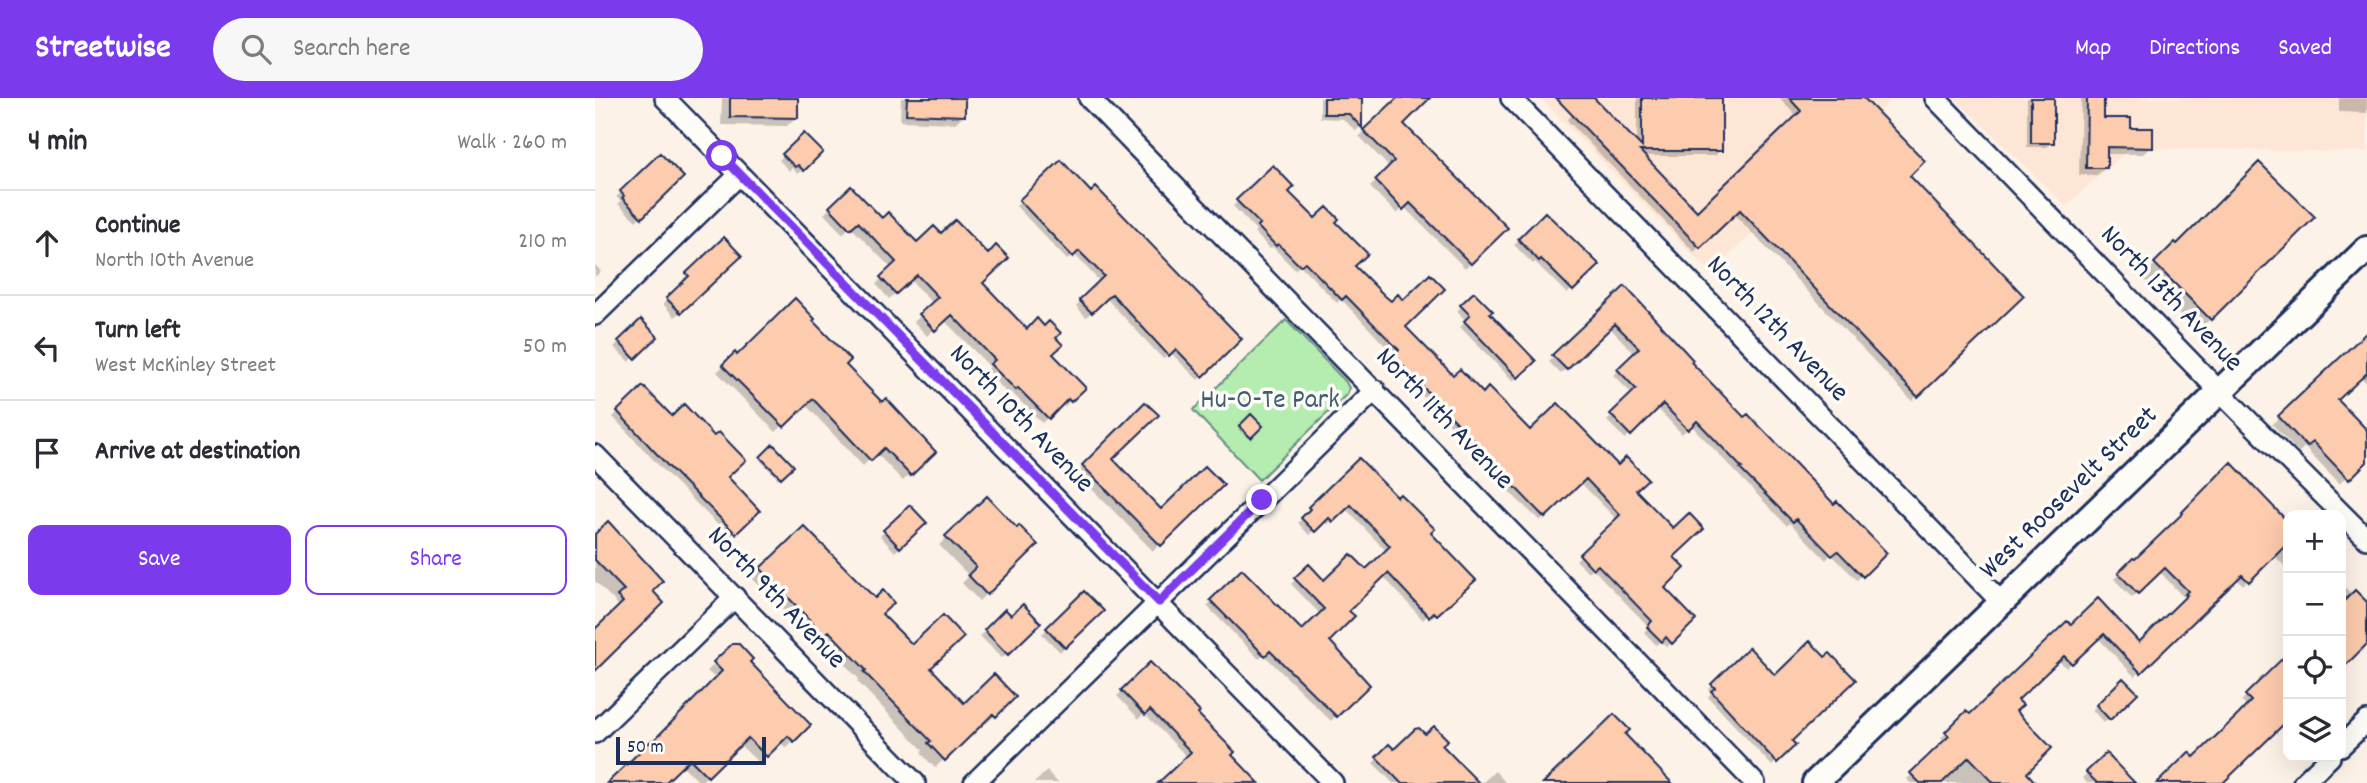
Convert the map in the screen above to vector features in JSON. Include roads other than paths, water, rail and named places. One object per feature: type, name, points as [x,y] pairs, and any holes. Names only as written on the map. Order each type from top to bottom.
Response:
[{"type":"street","name":"North 10th Avenue","points":[[665,98],[1333,783]]},
{"type":"street","name":"North 11th Avenue","points":[[1089,98],[1755,783]]},
{"type":"street","name":"North 12th Avenue","points":[[1511,98],[2001,602]]},
{"type":"street","name":"North 13th Avenue","points":[[1935,98],[2220,392],[2367,539]]},
{"type":"street","points":[[595,315],[739,174]]},
{"type":"street","name":"West Roosevelt Street","points":[[1815,783],[2367,249]]},
{"type":"street","points":[[974,783],[1375,390]]},
{"type":"street","name":"North 9th Avenue","points":[[595,455],[915,783]]},
{"type":"street","points":[[595,733],[735,597]]},
{"type":"street","points":[[2346,741],[2367,721]]},
{"type":"street","points":[[2302,783],[2325,762]]},
{"type":"park label","name":"Hu-O-Te Park","points":[[1270,402]]}]
